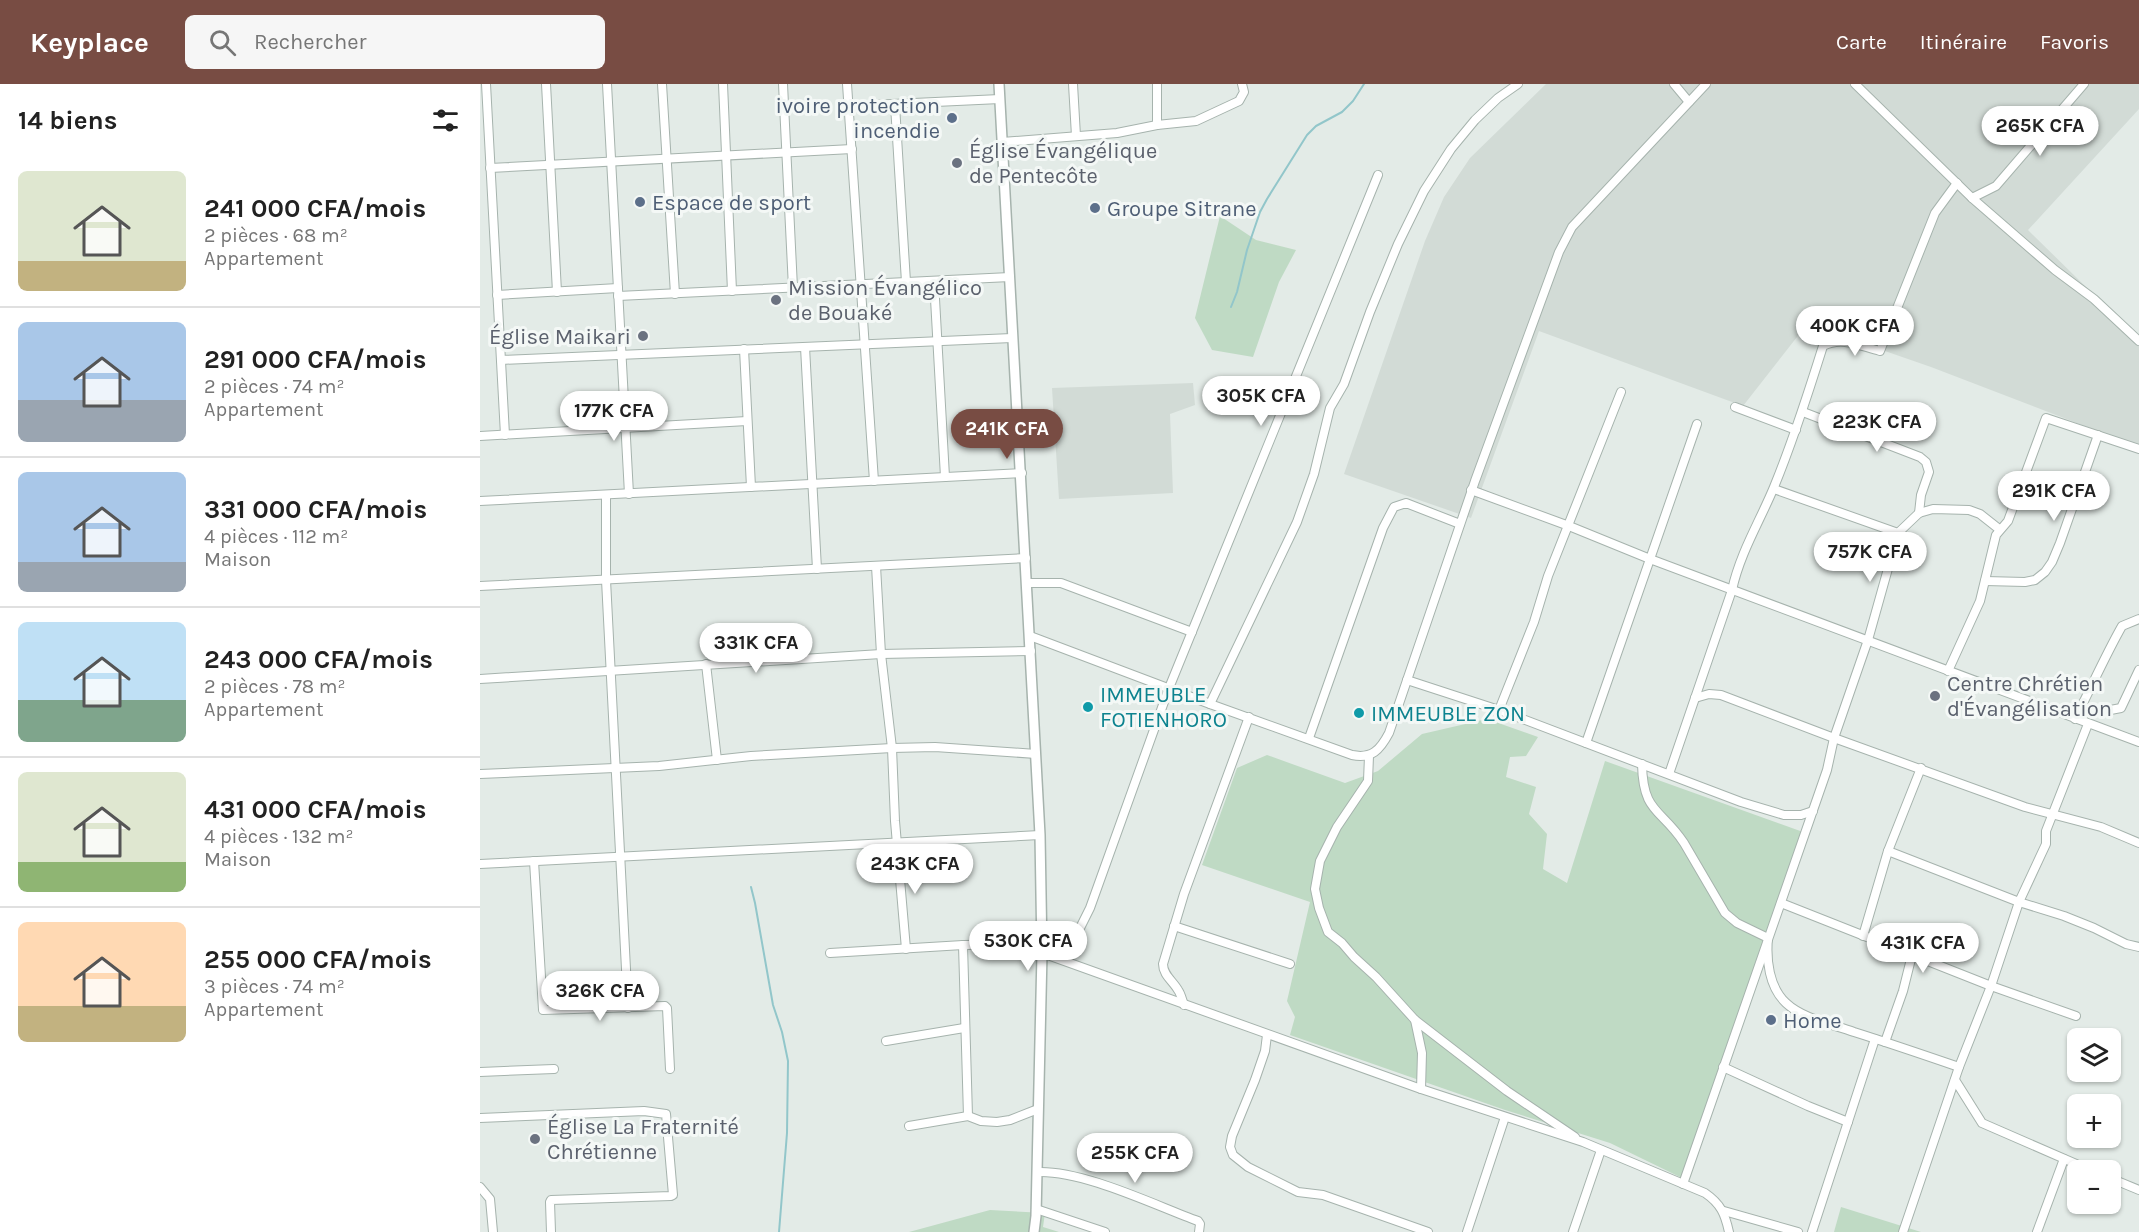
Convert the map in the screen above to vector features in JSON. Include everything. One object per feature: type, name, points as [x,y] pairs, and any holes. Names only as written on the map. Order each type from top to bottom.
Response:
[{"type":"street","points":[[486,84],[505,435]]},
{"type":"street","points":[[546,84],[557,292]]},
{"type":"street","points":[[607,84],[629,494]]},
{"type":"street","points":[[662,84],[675,294]]},
{"type":"street","points":[[723,84],[732,291]]},
{"type":"street","points":[[783,84],[793,288]]},
{"type":"street","points":[[848,84],[874,481]]},
{"type":"street","points":[[999,84],[1040,835],[1042,948],[1034,1232]]},
{"type":"street","points":[[1073,84],[1076,136]]},
{"type":"street","points":[[1157,84],[1157,124]]},
{"type":"street","points":[[1002,142],[1117,133],[1157,124],[1185,123],[1206,118],[1239,101],[1244,92],[1242,84]]},
{"type":"street","points":[[1210,704],[1298,522],[1314,474],[1330,408],[1344,384],[1398,244],[1424,191],[1451,149],[1476,120],[1498,98],[1518,84]]},
{"type":"street","points":[[1674,84],[1689,102]]},
{"type":"street","points":[[1030,636],[1352,755],[1369,756],[1378,750],[1389,733],[1472,490],[1559,252],[1572,227],[1706,84]]},
{"type":"street","points":[[1855,84],[1972,198],[2055,270],[2094,299],[2139,341]]},
{"type":"street","points":[[1972,198],[1996,186],[2084,84]]},
{"type":"street","points":[[849,106],[1000,99]]},
{"type":"street","points":[[896,105],[906,282]]},
{"type":"street","points":[[490,168],[852,149]]},
{"type":"street","points":[[1078,932],[1090,908],[1169,688],[1378,175]]},
{"type":"street","points":[[1669,774],[1732,590],[1737,567],[1774,489],[1803,412],[1823,346],[1834,340],[1880,351],[1935,213],[1957,183]]},
{"type":"street","points":[[497,295],[557,292],[675,294],[1010,277]]},
{"type":"street","points":[[934,281],[945,477]]},
{"type":"street","points":[[501,360],[1012,338]]},
{"type":"street","points":[[805,346],[817,569]]},
{"type":"street","points":[[744,349],[751,487]]},
{"type":"street","points":[[1498,710],[1534,622],[1548,576],[1621,392]]},
{"type":"street","points":[[1735,407],[1796,430]]},
{"type":"street","points":[[1803,412],[1920,457],[1926,462],[1929,472],[1921,495],[1919,513]]},
{"type":"street","points":[[1948,671],[1972,621],[1993,546],[2000,529],[2008,521],[2046,418],[2139,449]]},
{"type":"street","points":[[480,436],[747,421]]},
{"type":"street","points":[[1586,743],[1697,424]]},
{"type":"street","points":[[1985,581],[2025,582],[2035,580],[2045,572],[2060,543],[2098,435]]},
{"type":"street","points":[[480,501],[1022,473]]},
{"type":"street","points":[[1774,489],[1898,532]]},
{"type":"street","points":[[1472,490],[2139,742]]},
{"type":"street","points":[[606,495],[606,580],[628,1008]]},
{"type":"street","points":[[1309,738],[1383,528],[1394,507],[1406,503],[1460,524]]},
{"type":"street","points":[[1683,1184],[1814,811],[1834,738],[1868,640],[1898,532],[1919,513],[1933,509],[1969,510],[1980,514],[2000,529]]},
{"type":"street","points":[[480,586],[1026,558]]},
{"type":"street","points":[[876,566],[881,654],[892,748],[906,949]]},
{"type":"street","points":[[1027,583],[1061,583],[1192,632]]},
{"type":"street","points":[[2075,719],[2122,626],[2139,619]]},
{"type":"street","points":[[480,679],[881,654],[1031,651]]},
{"type":"street","points":[[706,664],[717,760]]},
{"type":"street","points":[[2079,710],[2100,712],[2121,708],[2139,670]]},
{"type":"street","points":[[1407,680],[1498,710],[1741,802],[1784,815],[1801,815],[1814,811]]},
{"type":"street","points":[[1695,698],[1709,694],[1721,695],[2025,807],[2101,827],[2139,843]]},
{"type":"street","points":[[1184,1005],[1179,991],[1163,968],[1174,926],[1249,717]]},
{"type":"street","points":[[1903,1232],[2019,902],[2046,844],[2046,831],[2088,724]]},
{"type":"street","points":[[480,774],[659,766],[892,748],[935,747],[1036,754]]},
{"type":"street","points":[[1369,756],[1368,780],[1337,827],[1320,861],[1315,889],[1328,932],[1376,977],[1415,1020],[1507,1091],[1582,1142]]},
{"type":"street","points":[[1642,764],[1642,783],[1646,798],[1657,813],[1677,832],[1721,908],[1737,923],[1768,938]]},
{"type":"street","points":[[1863,936],[1888,851],[1921,768]]},
{"type":"street","points":[[480,864],[1040,835]]},
{"type":"street","points":[[1888,851],[2019,902],[2074,920],[2126,944],[2139,947]]},
{"type":"street","points":[[534,861],[543,1010],[663,1006],[667,1008],[670,1068]]},
{"type":"street","points":[[1781,903],[1912,956],[2076,1016]]},
{"type":"street","points":[[1174,926],[1290,964]]},
{"type":"street","points":[[1768,938],[1767,956],[1771,977],[1785,1002],[1794,1009],[1822,1021],[1959,1068]]},
{"type":"street","points":[[963,945],[968,1116]]},
{"type":"street","points":[[831,954],[963,945],[1042,948],[1184,1005],[1267,1035],[1420,1089],[1582,1142],[1716,1200],[1724,1211],[1730,1232]]},
{"type":"street","points":[[1885,1042],[1903,991],[1912,956]]},
{"type":"street","points":[[1415,1020],[1422,1053],[1420,1089]]},
{"type":"street","points":[[886,1041],[964,1028]]},
{"type":"street","points":[[1267,1035],[1265,1050],[1255,1080],[1232,1136],[1230,1147],[1233,1155],[1248,1167],[1298,1191],[1332,1198],[1428,1232]]},
{"type":"street","points":[[1812,1232],[1875,1039]]},
{"type":"street","points":[[1724,1067],[1848,1122]]},
{"type":"street","points":[[480,1072],[554,1069]]},
{"type":"street","points":[[1955,1080],[1982,1123],[2067,1160]]},
{"type":"street","points":[[909,1126],[968,1116],[981,1121],[997,1122],[1010,1120],[1038,1109]]},
{"type":"street","points":[[480,1118],[645,1111],[666,1114],[673,1194],[671,1196],[553,1200],[550,1202],[551,1232]]},
{"type":"street","points":[[1467,1232],[1505,1117]]},
{"type":"street","points":[[1573,1232],[1601,1150]]},
{"type":"street","points":[[2037,1232],[2064,1159]]},
{"type":"street","points":[[1037,1172],[1052,1171],[1115,1189],[1198,1221],[1199,1232]]},
{"type":"street","points":[[2121,1183],[2139,1190]]},
{"type":"street","points":[[480,1187],[490,1198],[493,1232]]},
{"type":"street","points":[[1036,1209],[1105,1232]]},
{"type":"street","points":[[1724,1211],[1798,1232]]},
{"type":"shaded area","points":[[1546,84],[2139,84],[2139,109],[2028,230],[2139,339],[2139,447],[1931,367],[1833,333],[1815,314],[1743,406],[1539,331],[1471,518],[1344,474],[1425,241],[1444,197],[1470,158]]},
{"type":"shaded area","points":[[1193,383],[1195,405],[1170,414],[1173,493],[1059,499],[1052,388]]},
{"type":"green space","points":[[1220,216],[1256,240],[1296,250],[1279,282],[1253,357],[1212,350],[1195,318]]},
{"type":"green space","points":[[1487,719],[1538,737],[1526,756],[1510,757],[1506,777],[1536,787],[1529,814],[1547,834],[1543,869],[1567,883],[1605,761],[1803,832],[1682,1178],[1610,1143],[1505,1110],[1290,1035],[1295,1017],[1287,1001],[1310,902],[1202,865],[1237,768],[1267,755],[1345,783],[1378,771],[1422,734]]},
{"type":"green space","points":[[1841,1207],[1921,1232],[1834,1232]]},
{"type":"green space","points":[[990,1210],[1045,1213],[1043,1227],[1059,1232],[909,1232]]},
{"type":"waterway","points":[[1231,307],[1247,250],[1267,199],[1307,135],[1316,126],[1342,112],[1353,101],[1364,84]]},
{"type":"waterway","points":[[751,887],[773,1005],[788,1061],[787,1133],[779,1232]]},
{"type":"place","name":"ivoire protection incendie","points":[[952,118]]},
{"type":"place","name":"Église Évangélique de Pentecôte","points":[[957,163]]},
{"type":"place","name":"Espace de sport","points":[[640,202]]},
{"type":"place","name":"Groupe Sitrane","points":[[1095,208]]},
{"type":"place","name":"Mission Évangélico de Bouaké","points":[[776,300]]},
{"type":"place","name":"Église Maikari","points":[[643,336]]},
{"type":"place","name":"Centre Chrétien d'Évangélisation","points":[[1935,696]]},
{"type":"place","name":"IMMEUBLE FOTIENHORO","points":[[1088,707]]},
{"type":"place","name":"IMMEUBLE ZON","points":[[1359,713]]},
{"type":"place","name":"Home","points":[[1771,1020]]},
{"type":"place","name":"Église La Fraternité Chrétienne","points":[[535,1139]]}]
